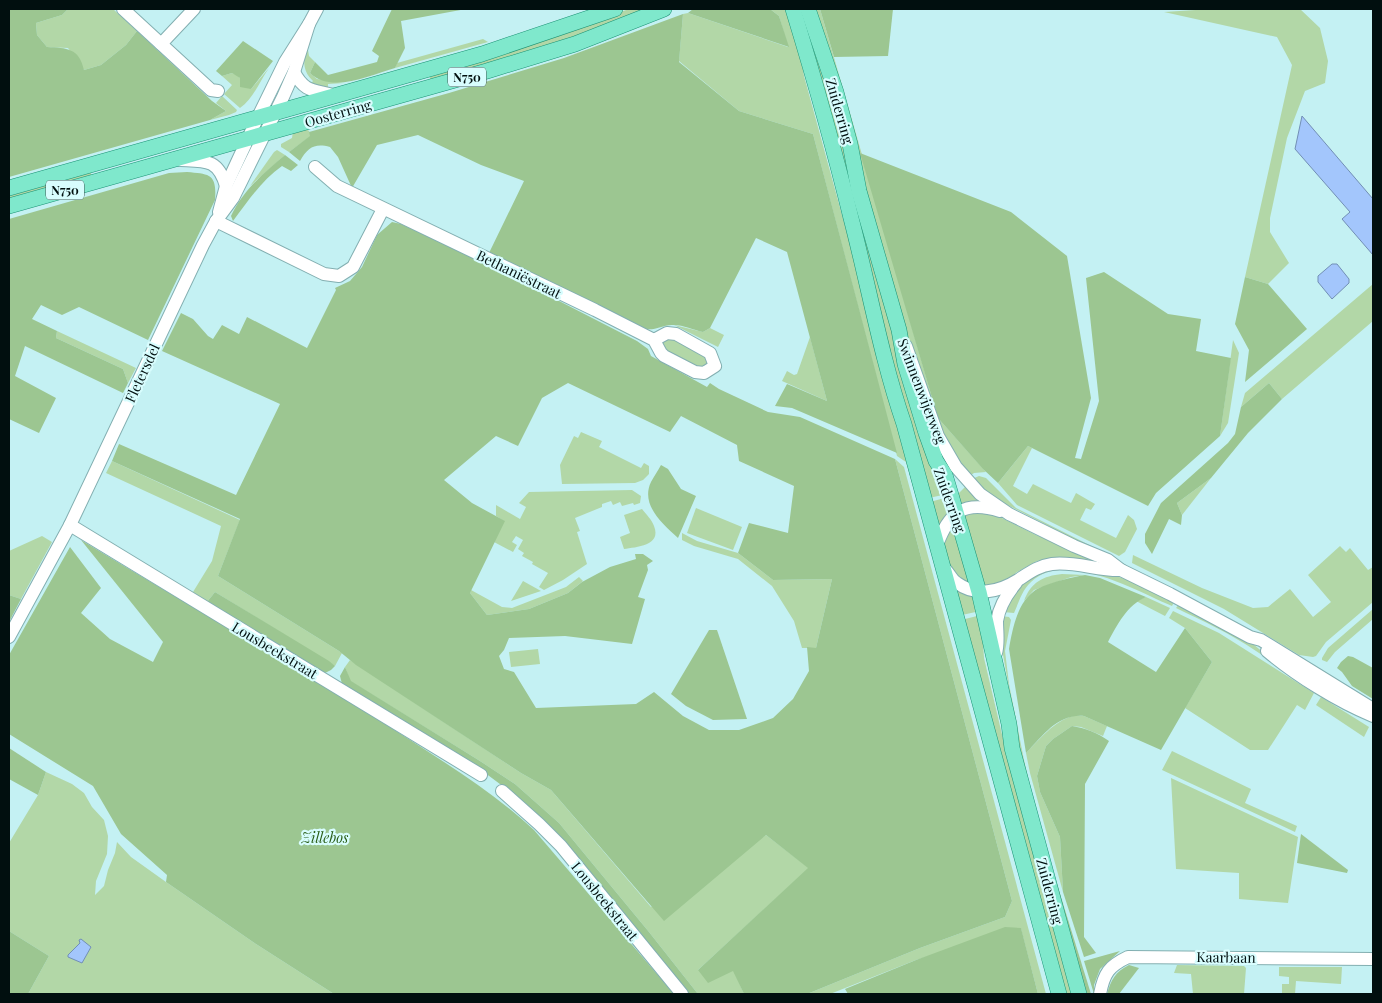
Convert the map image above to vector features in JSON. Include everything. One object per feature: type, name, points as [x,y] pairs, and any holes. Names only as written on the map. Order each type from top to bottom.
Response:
[{"type":"main road","name":"Oosterring","points":[[9,188],[482,54],[615,9]]},
{"type":"main road","name":"Oosterring","points":[[9,206],[487,71],[557,49],[664,9]]},
{"type":"main road","name":"Zuiderring","points":[[793,9],[852,219],[874,321],[1059,994]]},
{"type":"main road","name":"Zuiderring","points":[[808,9],[836,92],[860,191],[899,330],[905,364],[926,433],[936,461],[945,476],[979,592],[1009,724],[1012,748],[1078,994]]},
{"type":"street","points":[[123,9],[211,90],[218,91]]},
{"type":"street","points":[[161,44],[194,9]]},
{"type":"street","name":"Fletersdel","points":[[9,637],[70,526],[182,288],[216,221],[226,186],[284,62],[317,9]]},
{"type":"street","name":"Fletersdel","points":[[216,221],[234,198],[265,134],[294,72],[309,24]]},
{"type":"street","points":[[294,72],[306,88],[312,92],[326,92],[337,96]]},
{"type":"street","points":[[174,160],[209,161],[214,164],[224,178],[226,186]]},
{"type":"street","name":"Bethaniëstraat","points":[[315,167],[337,186],[654,340],[664,356],[695,372],[704,373],[720,368],[707,350],[676,334],[666,333],[654,340]]},
{"type":"street","points":[[216,221],[324,274],[339,276],[353,267],[383,209]]},
{"type":"street","name":"Swinnenwijerweg","points":[[899,330],[938,436],[948,456],[980,494],[1009,514],[1074,546],[1108,560],[1121,570],[1269,645],[1373,709]]},
{"type":"street","name":"Swinnenwijerweg","points":[[957,513],[966,509],[984,506],[1009,514]]},
{"type":"street","points":[[937,545],[944,526],[957,513]]},
{"type":"street","name":"Lousbeekstraat","points":[[70,526],[481,775]]},
{"type":"street","name":"Swinnenwijerweg","points":[[979,592],[997,590],[1017,581],[1038,568],[1050,564],[1066,563],[1108,570],[1121,570]]},
{"type":"street","points":[[943,567],[956,582],[968,589],[979,592]]},
{"type":"street","name":"Swinnenwijerweg","points":[[994,658],[997,647],[998,619],[1006,596],[1017,581]]},
{"type":"street","name":"Swinnenwijerweg","points":[[1250,637],[1292,670],[1355,709],[1373,716]]},
{"type":"street","name":"Lousbeekstraat","points":[[502,791],[561,846],[682,994]]},
{"type":"street","name":"Kaarbaan","points":[[1100,994],[1107,971],[1117,962],[1128,957],[1373,959]]},
{"type":"green space","points":[[9,9],[68,9],[62,15],[36,23],[37,35],[47,47],[66,49],[75,53],[79,57],[84,70],[101,65],[126,45],[137,31],[212,101],[226,111],[210,120],[9,177]]},
{"type":"green space","points":[[68,9],[113,9],[137,31],[126,45],[101,65],[84,70],[68,48],[47,47],[37,35],[36,23],[62,15]]},
{"type":"green space","points":[[392,9],[466,9],[401,21],[405,48],[395,68],[363,78],[340,82],[329,82],[319,79],[310,73],[315,62],[328,75],[377,62],[379,56],[372,51]]},
{"type":"green space","points":[[629,9],[651,9],[549,46],[431,82],[429,75]]},
{"type":"green space","points":[[693,9],[770,9],[779,16],[789,47],[688,13]]},
{"type":"green space","points":[[770,9],[788,9],[799,44],[804,76],[920,500],[917,500],[906,462],[897,456],[813,134],[739,111],[679,61],[683,14],[688,13],[788,47],[779,16]]},
{"type":"green space","points":[[812,9],[820,9],[938,418],[986,472],[974,473],[968,477],[951,456],[913,356]]},
{"type":"green space","points":[[820,9],[893,9],[888,56],[834,57]]},
{"type":"green space","points":[[1211,9],[1300,9],[1320,28],[1328,61],[1325,83],[1305,91],[1287,138],[1270,218],[1270,232],[1289,263],[1268,284],[1245,277],[1292,65],[1277,37],[1164,12]]},
{"type":"green space","points":[[683,14],[679,62],[739,111],[813,134],[897,453],[792,408],[775,406],[787,384],[827,401],[787,252],[756,238],[710,328],[703,332],[674,325],[644,330],[489,253],[524,181],[481,165],[418,135],[377,145],[352,188],[338,157],[330,147],[312,147],[300,161],[289,152],[310,136],[309,132],[449,93],[564,58]]},
{"type":"green space","points":[[807,14],[832,91],[837,125],[875,264],[947,494],[929,498],[800,16]]},
{"type":"green space","points":[[483,39],[488,42],[395,68],[397,63]]},
{"type":"green space","points":[[243,41],[273,61],[251,89],[240,87],[240,78],[232,73],[222,76],[216,71]]},
{"type":"green space","points":[[306,49],[309,56],[315,62],[310,73],[317,79],[344,83],[328,84],[328,90],[309,86],[313,81],[307,74],[305,66]]},
{"type":"green space","points":[[269,68],[253,95],[240,108],[224,94],[232,85],[222,76],[232,73],[237,75],[251,89]]},
{"type":"green space","points":[[222,96],[237,110],[236,112],[210,120],[226,111],[216,103]]},
{"type":"green space","points":[[305,128],[311,136],[289,152],[281,147],[281,144],[292,138],[293,131]]},
{"type":"green space","points":[[277,150],[285,155],[250,186],[274,152]]},
{"type":"green space","points":[[860,153],[1011,212],[1067,256],[1091,398],[1075,458],[1081,459],[1099,401],[1086,278],[1104,272],[1168,314],[1201,319],[1196,351],[1231,358],[1220,436],[1156,493],[1148,506],[1028,446],[998,483],[983,469],[938,418]]},
{"type":"green space","points":[[285,155],[298,165],[291,171],[282,166],[268,178],[233,221],[231,216],[248,190]]},
{"type":"green space","points":[[90,170],[92,177],[9,201],[9,194]]},
{"type":"green space","points":[[187,172],[206,175],[213,180],[215,200],[148,340],[79,307],[62,315],[41,305],[32,319],[57,331],[56,338],[123,369],[128,383],[123,393],[25,346],[15,376],[56,398],[39,433],[9,419],[9,219],[169,173]]},
{"type":"green space","points":[[392,222],[401,224],[495,268],[637,341],[648,349],[651,356],[707,387],[710,383],[768,412],[800,417],[895,459],[1012,901],[1005,917],[920,948],[807,994],[744,994],[733,971],[708,983],[698,970],[808,868],[766,835],[664,921],[551,790],[521,773],[356,665],[339,651],[218,576],[240,519],[112,461],[119,444],[236,495],[280,404],[162,351],[181,313],[193,319],[213,339],[222,325],[239,334],[247,317],[307,348],[336,290],[335,288],[350,281],[362,267],[377,235]],"holes":[[[568,383],[670,432],[681,416],[737,445],[739,461],[794,486],[788,533],[749,523],[738,553],[773,580],[832,579],[816,648],[807,647],[809,671],[793,699],[773,718],[739,730],[709,730],[683,716],[654,692],[636,704],[536,708],[514,672],[504,669],[499,656],[509,638],[565,636],[632,644],[645,599],[638,597],[648,570],[647,565],[653,561],[643,554],[635,554],[636,559],[610,567],[582,582],[568,593],[529,609],[487,615],[470,593],[505,521],[472,503],[444,480],[496,436],[518,446],[542,398]]]},
{"type":"green space","points":[[1245,277],[1268,284],[1307,329],[1245,382],[1249,350],[1235,324]]},
{"type":"green space","points":[[1373,284],[1373,321],[1282,399],[1269,383],[1241,407],[1245,393]]},
{"type":"green space","points":[[674,325],[703,332],[710,328],[724,335],[718,347]]},
{"type":"green space","points":[[57,331],[136,368],[128,383],[123,369],[56,338]]},
{"type":"green space","points":[[668,336],[705,353],[710,361],[701,369],[668,352],[662,344]]},
{"type":"green space","points":[[810,337],[827,401],[782,381],[787,371],[794,375],[797,374]]},
{"type":"green space","points":[[1233,340],[1239,353],[1228,423],[1220,436]]},
{"type":"green space","points":[[1269,383],[1282,399],[1248,433],[1211,478],[1177,503],[1182,515],[1181,525],[1169,519],[1152,554],[1145,543],[1145,534],[1161,503],[1228,443],[1235,434],[1241,407]]},
{"type":"green space","points":[[581,432],[602,441],[599,447],[641,468],[644,463],[649,466],[649,474],[643,480],[635,483],[562,484],[560,465],[574,436],[578,438]]},
{"type":"green space","points":[[1028,446],[1032,448],[1013,486],[1027,494],[1033,484],[1071,503],[1076,493],[1095,504],[1091,510],[1086,508],[1080,520],[1116,538],[1128,515],[1134,520],[1137,529],[1125,552],[1119,556],[1017,505],[998,483]]},
{"type":"green space","points":[[895,459],[904,467],[1046,994],[1038,994],[1021,929],[916,960],[830,994],[807,994],[920,948],[1005,917],[1012,901]]},
{"type":"green space","points":[[112,461],[240,520],[218,576],[342,653],[335,666],[215,592],[207,602],[193,592],[212,561],[221,526],[106,473]]},
{"type":"green space","points":[[661,465],[668,469],[681,489],[696,496],[678,538],[660,520],[648,498],[651,482]]},
{"type":"green space","points":[[979,476],[986,478],[1016,508],[1117,559],[1113,559],[990,496],[972,479]]},
{"type":"green space","points":[[1211,478],[1182,515],[1177,503]]},
{"type":"green space","points":[[967,485],[983,500],[958,508],[954,495]]},
{"type":"green space","points":[[632,490],[641,496],[640,503],[622,506],[620,502],[613,505],[611,501],[602,504],[602,507],[575,518],[580,531],[577,532],[587,564],[544,590],[539,587],[548,573],[522,556],[524,553],[518,549],[523,540],[516,536],[512,542],[517,545],[513,552],[494,542],[504,521],[496,516],[496,505],[520,519],[526,507],[519,503],[529,492]]},
{"type":"green space","points":[[948,497],[954,513],[938,531],[930,502]]},
{"type":"green space","points":[[696,508],[742,527],[733,550],[687,533]]},
{"type":"green space","points":[[642,509],[653,524],[656,533],[654,538],[651,542],[641,546],[624,549],[620,537],[630,533],[624,515]]},
{"type":"green space","points":[[971,511],[992,513],[1036,535],[1090,557],[1091,560],[1089,562],[1061,557],[1037,561],[1017,572],[1009,579],[981,588],[960,516]]},
{"type":"green space","points":[[955,518],[974,587],[960,580],[949,567],[943,549],[947,529]]},
{"type":"green space","points":[[682,533],[697,541],[738,553],[773,580],[832,579],[816,648],[802,648],[794,621],[772,586],[738,559],[694,546],[682,540]]},
{"type":"green space","points":[[42,536],[52,542],[21,599],[9,595],[9,551]]},
{"type":"green space","name":"Zillebos","points":[[81,540],[355,705],[448,764],[518,815],[534,830],[674,994],[334,994],[253,942],[166,882],[167,875],[121,834],[93,786],[9,734],[9,655],[70,547],[101,588],[81,613],[110,639],[153,662],[163,642]]},
{"type":"green space","points":[[1340,546],[1346,552],[1350,548],[1368,570],[1373,567],[1373,602],[1326,642],[1316,656],[1313,657],[1299,655],[1224,609],[1132,563],[1133,555],[1202,588],[1253,608],[1268,607],[1290,589],[1313,617],[1331,602],[1308,575]]},
{"type":"green space","points":[[1056,567],[1111,574],[1174,602],[1172,606],[1101,576],[1081,571],[1062,570],[1045,573],[1031,582],[1023,592],[1014,613],[1003,612],[1012,593],[1018,587],[1030,578]]},
{"type":"green space","points":[[1062,574],[1085,575],[1071,577],[1034,590],[1024,601],[1030,589],[1038,581],[1049,576]]},
{"type":"green space","points":[[1085,575],[1100,578],[1146,597],[1128,610],[1108,642],[1156,672],[1185,628],[1212,662],[1161,750],[1084,716],[1074,716],[1066,718],[1052,727],[1026,753],[1009,649],[1016,618],[1027,597],[1037,589],[1058,581]]},
{"type":"green space","points":[[579,577],[583,581],[568,593],[529,609],[487,615],[470,593],[471,590],[502,607],[512,608],[566,587]]},
{"type":"green space","points":[[523,581],[541,591],[511,601]]},
{"type":"green space","points":[[953,585],[976,594],[980,611],[962,615]]},
{"type":"green space","points":[[215,592],[335,666],[325,673],[207,602]]},
{"type":"green space","points":[[9,595],[21,599],[9,622]]},
{"type":"green space","points":[[1146,597],[1170,608],[1165,616],[1136,601]]},
{"type":"green space","points":[[1179,604],[1253,644],[1288,673],[1237,639],[1176,608]]},
{"type":"green space","points":[[1373,609],[1373,619],[1335,652],[1327,662],[1322,660],[1328,648]]},
{"type":"green space","points":[[1173,611],[1219,633],[1314,693],[1305,710],[1297,705],[1268,750],[1250,750],[1185,708],[1212,662],[1185,628],[1169,618]]},
{"type":"green space","points":[[981,615],[984,658],[1008,760],[1072,994],[1064,994],[961,620]]},
{"type":"green space","points":[[1001,616],[1009,617],[1011,620],[1005,651],[1009,684],[1045,855],[1025,777],[1000,638]]},
{"type":"green space","points":[[709,630],[717,630],[747,719],[713,720],[686,706],[671,694]]},
{"type":"green space","points":[[538,649],[540,664],[511,667],[509,652]]},
{"type":"green space","points":[[1348,656],[1373,668],[1373,699],[1352,686],[1337,668]]},
{"type":"green space","points":[[350,660],[521,773],[551,790],[651,907],[766,835],[809,868],[698,970],[734,971],[744,994],[698,994],[559,823],[515,784],[350,681],[345,667]]},
{"type":"green space","points":[[345,667],[351,681],[515,784],[559,823],[698,994],[687,994],[508,790],[469,761],[342,684],[340,676]]},
{"type":"green space","points":[[1321,697],[1369,727],[1364,737],[1316,705]]},
{"type":"green space","points":[[1073,716],[1084,716],[1107,726],[1103,736],[1081,727],[1072,726],[1053,739],[1046,746],[1037,776],[1040,792],[1060,837],[1063,892],[1026,753],[1053,726]]},
{"type":"green space","points":[[1072,726],[1091,731],[1109,741],[1085,784],[1084,937],[1096,953],[1084,957],[1063,892],[1060,837],[1040,792],[1037,776],[1046,746]]},
{"type":"green space","points":[[9,748],[46,772],[38,795],[9,779]]},
{"type":"green space","points":[[1172,751],[1251,789],[1245,803],[1297,826],[1295,832],[1162,770]]},
{"type":"green space","points":[[46,772],[72,784],[84,793],[92,807],[104,820],[108,836],[107,854],[96,881],[95,895],[104,886],[117,842],[131,857],[166,882],[253,942],[334,994],[28,994],[49,956],[9,931],[9,843],[38,795]]},
{"type":"green space","points":[[1171,778],[1298,837],[1288,903],[1239,899],[1239,873],[1176,869]]},
{"type":"green space","points":[[1301,834],[1348,870],[1347,873],[1297,863]]},
{"type":"green space","points":[[1048,855],[1091,994],[1083,994]]},
{"type":"green space","points":[[1005,927],[1021,928],[1038,994],[848,994],[845,989],[916,960]]},
{"type":"green space","points":[[9,931],[49,956],[28,994],[9,994]]},
{"type":"green space","points":[[1120,951],[1100,969],[1094,985],[1094,994],[1084,961]]},
{"type":"green space","points":[[1129,965],[1139,968],[1119,994],[1107,994],[1114,977]]},
{"type":"green space","points":[[1177,965],[1244,966],[1246,968],[1244,994],[1193,994],[1191,974],[1174,973]]},
{"type":"green space","points":[[1279,967],[1342,967],[1341,984],[1296,981],[1295,994],[1282,994],[1282,984],[1289,984],[1289,977],[1279,976]]},
{"type":"water","points":[[1302,116],[1373,199],[1373,255],[1342,219],[1350,212],[1295,149]]},
{"type":"water","points":[[1332,264],[1337,264],[1349,279],[1349,283],[1332,299],[1318,282],[1318,276]]},
{"type":"water","points":[[81,939],[91,947],[82,963],[68,957],[80,943],[79,940]]}]
